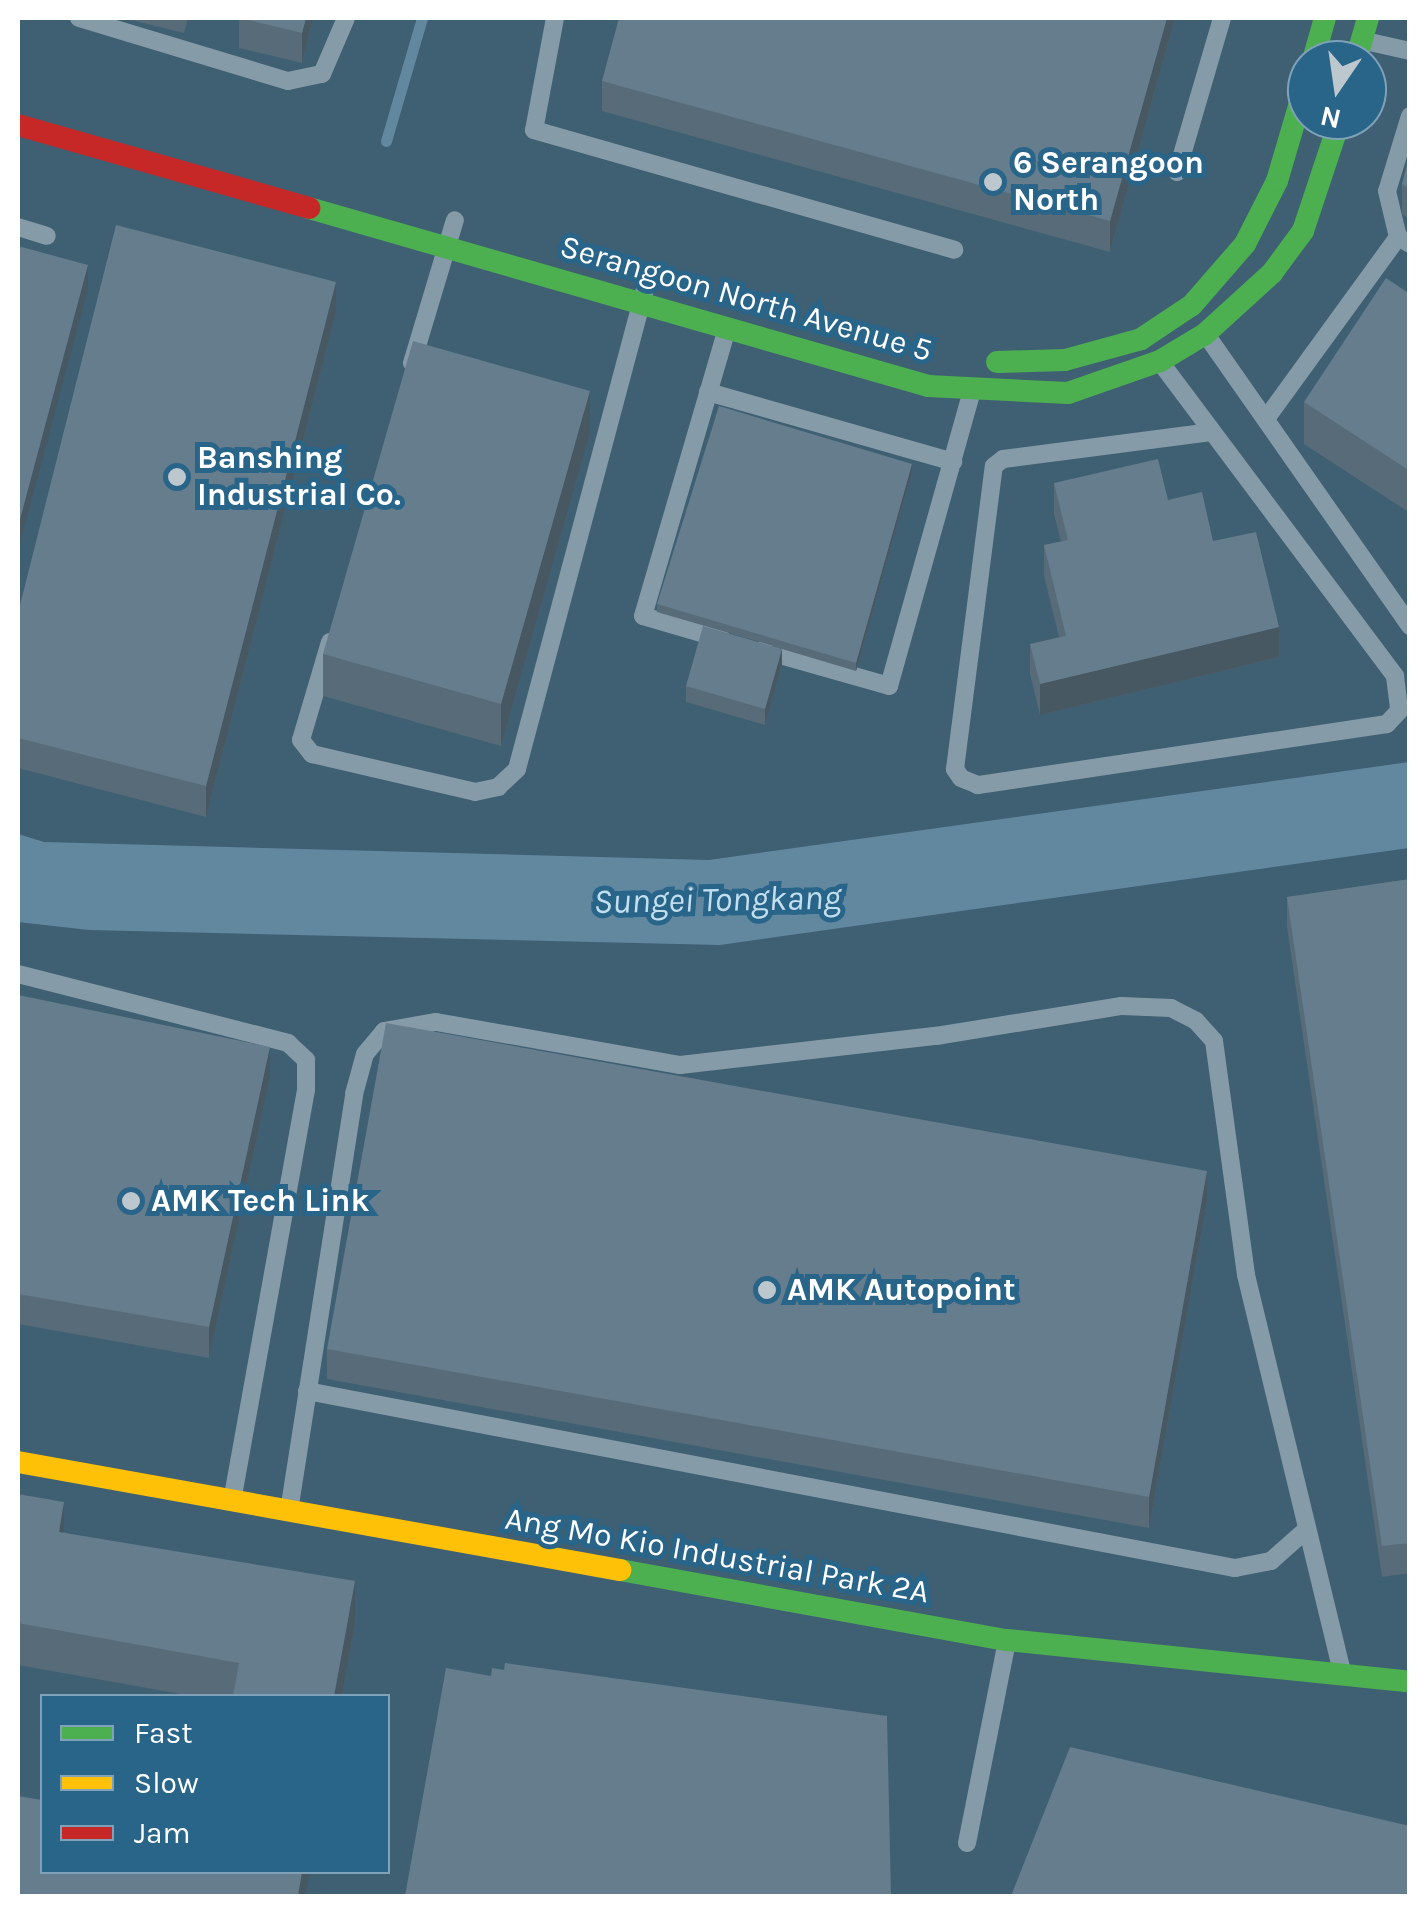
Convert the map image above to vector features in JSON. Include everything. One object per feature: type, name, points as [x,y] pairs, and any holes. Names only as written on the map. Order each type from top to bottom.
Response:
[{"type":"street","name":"Serangoon North Avenue 5","points":[[18,125],[928,386],[1068,393],[1160,361],[1205,334],[1272,273],[1303,230],[1333,140]]},
{"type":"street","name":"Serangoon North Avenue 5","points":[[971,361],[1065,360],[1141,338],[1192,305],[1253,228],[1277,181],[1289,140]]},
{"type":"street","points":[[424,210],[464,222]]},
{"type":"street","name":"Ang Mo Kio Industrial Park 2A","points":[[18,1462],[1007,1640],[1410,1682]]},
{"type":"lane","points":[[80,18],[288,82],[322,74],[346,18]]},
{"type":"lane","points":[[556,18],[534,130],[954,250]]},
{"type":"lane","points":[[1177,172],[1222,18]]},
{"type":"lane","points":[[1323,24],[1410,51]]},
{"type":"lane","points":[[1268,416],[1404,240],[1387,191],[1410,116]]},
{"type":"lane","points":[[404,390],[445,249],[464,222]]},
{"type":"lane","points":[[18,228],[47,236]]},
{"type":"lane","points":[[333,630],[300,740],[312,754],[476,792],[498,787],[517,769],[650,274]]},
{"type":"lane","points":[[728,328],[642,616],[889,686],[972,391]]},
{"type":"lane","points":[[1205,334],[1268,416],[1410,626]]},
{"type":"lane","points":[[1160,361],[1395,676],[1399,711],[1387,724],[1368,727],[978,786],[961,778],[955,769],[994,466],[1003,458],[1211,432]]},
{"type":"lane","points":[[708,392],[954,462]]},
{"type":"lane","points":[[18,974],[288,1043],[306,1060],[306,1090],[232,1501]]},
{"type":"lane","points":[[289,1512],[354,1094],[365,1054],[384,1031],[436,1022],[680,1064],[936,1036],[1122,1006],[1171,1008],[1196,1021],[1214,1041],[1246,1275],[1342,1675]]},
{"type":"lane","points":[[307,1391],[1235,1568],[1271,1561],[1307,1529]]},
{"type":"lane","points":[[967,1843],[1007,1640]]},
{"type":"water","name":"Sungei Tongkang","points":[[1409,762],[1409,848],[720,945],[89,930],[18,922],[18,834],[44,842],[709,860]]},
{"type":"building","points":[[240,18],[306,18],[302,33]]},
{"type":"building","name":"6 Serangoon North","points":[[619,18],[1167,18],[1110,221],[602,81]]},
{"type":"building","points":[[1410,153],[1410,189],[1402,184]]},
{"type":"building","name":"Banshing Industrial Co.","points":[[116,225],[336,282],[206,786],[18,738],[18,613]]},
{"type":"building","points":[[18,246],[88,265],[18,527]]},
{"type":"building","points":[[1386,278],[1410,294],[1410,471],[1304,402]]},
{"type":"building","points":[[413,341],[590,391],[501,704],[323,654]]},
{"type":"building","points":[[719,406],[912,464],[856,663],[657,604]]},
{"type":"building","points":[[1158,459],[1168,500],[1202,492],[1213,541],[1256,532],[1279,627],[1040,684],[1030,644],[1066,636],[1044,545],[1068,540],[1054,483]]},
{"type":"building","points":[[703,626],[782,649],[765,709],[686,686]]},
{"type":"building","points":[[1410,879],[1410,1543],[1382,1546],[1287,897]]},
{"type":"building","name":"AMK Tech Link","points":[[18,995],[270,1047],[209,1327],[18,1294]]},
{"type":"building","name":"AMK Autopoint","points":[[386,1023],[1207,1171],[1149,1497],[327,1349]]},
{"type":"building","points":[[18,1494],[64,1502],[59,1532],[355,1581],[334,1694],[233,1694],[239,1663],[18,1623]]},
{"type":"building","points":[[505,1663],[887,1716],[891,1896],[405,1896],[446,1668],[491,1676],[492,1668],[504,1670]]},
{"type":"building","points":[[1070,1747],[1410,1826],[1410,1896],[1011,1896]]},
{"type":"building","points":[[18,1796],[40,1800],[40,1874],[302,1874],[298,1896],[18,1896]]},
{"type":"waterway","points":[[386,141],[422,18]]},
{"type":"traffic: fast","points":[[1319,40],[1325,18]]},
{"type":"traffic: fast","points":[[1362,40],[1368,18]]},
{"type":"traffic: fast","points":[[997,362],[1065,360],[1141,339],[1192,305],[1245,244],[1277,181],[1289,140]]},
{"type":"traffic: fast","points":[[309,208],[928,386],[1068,393],[1160,361],[1205,334],[1272,273],[1303,231],[1333,140]]},
{"type":"traffic: fast","points":[[620,1570],[1007,1640],[1410,1682]]},
{"type":"traffic: slow","points":[[18,1462],[620,1570]]},
{"type":"traffic: jam","points":[[18,125],[309,208]]},
{"type":"place","name":"6 Serangoon North","points":[[993,182]]},
{"type":"place","name":"Banshing Industrial Co.","points":[[177,477]]},
{"type":"place","name":"AMK Tech Link","points":[[131,1201]]},
{"type":"place","name":"AMK Autopoint","points":[[767,1290]]}]
